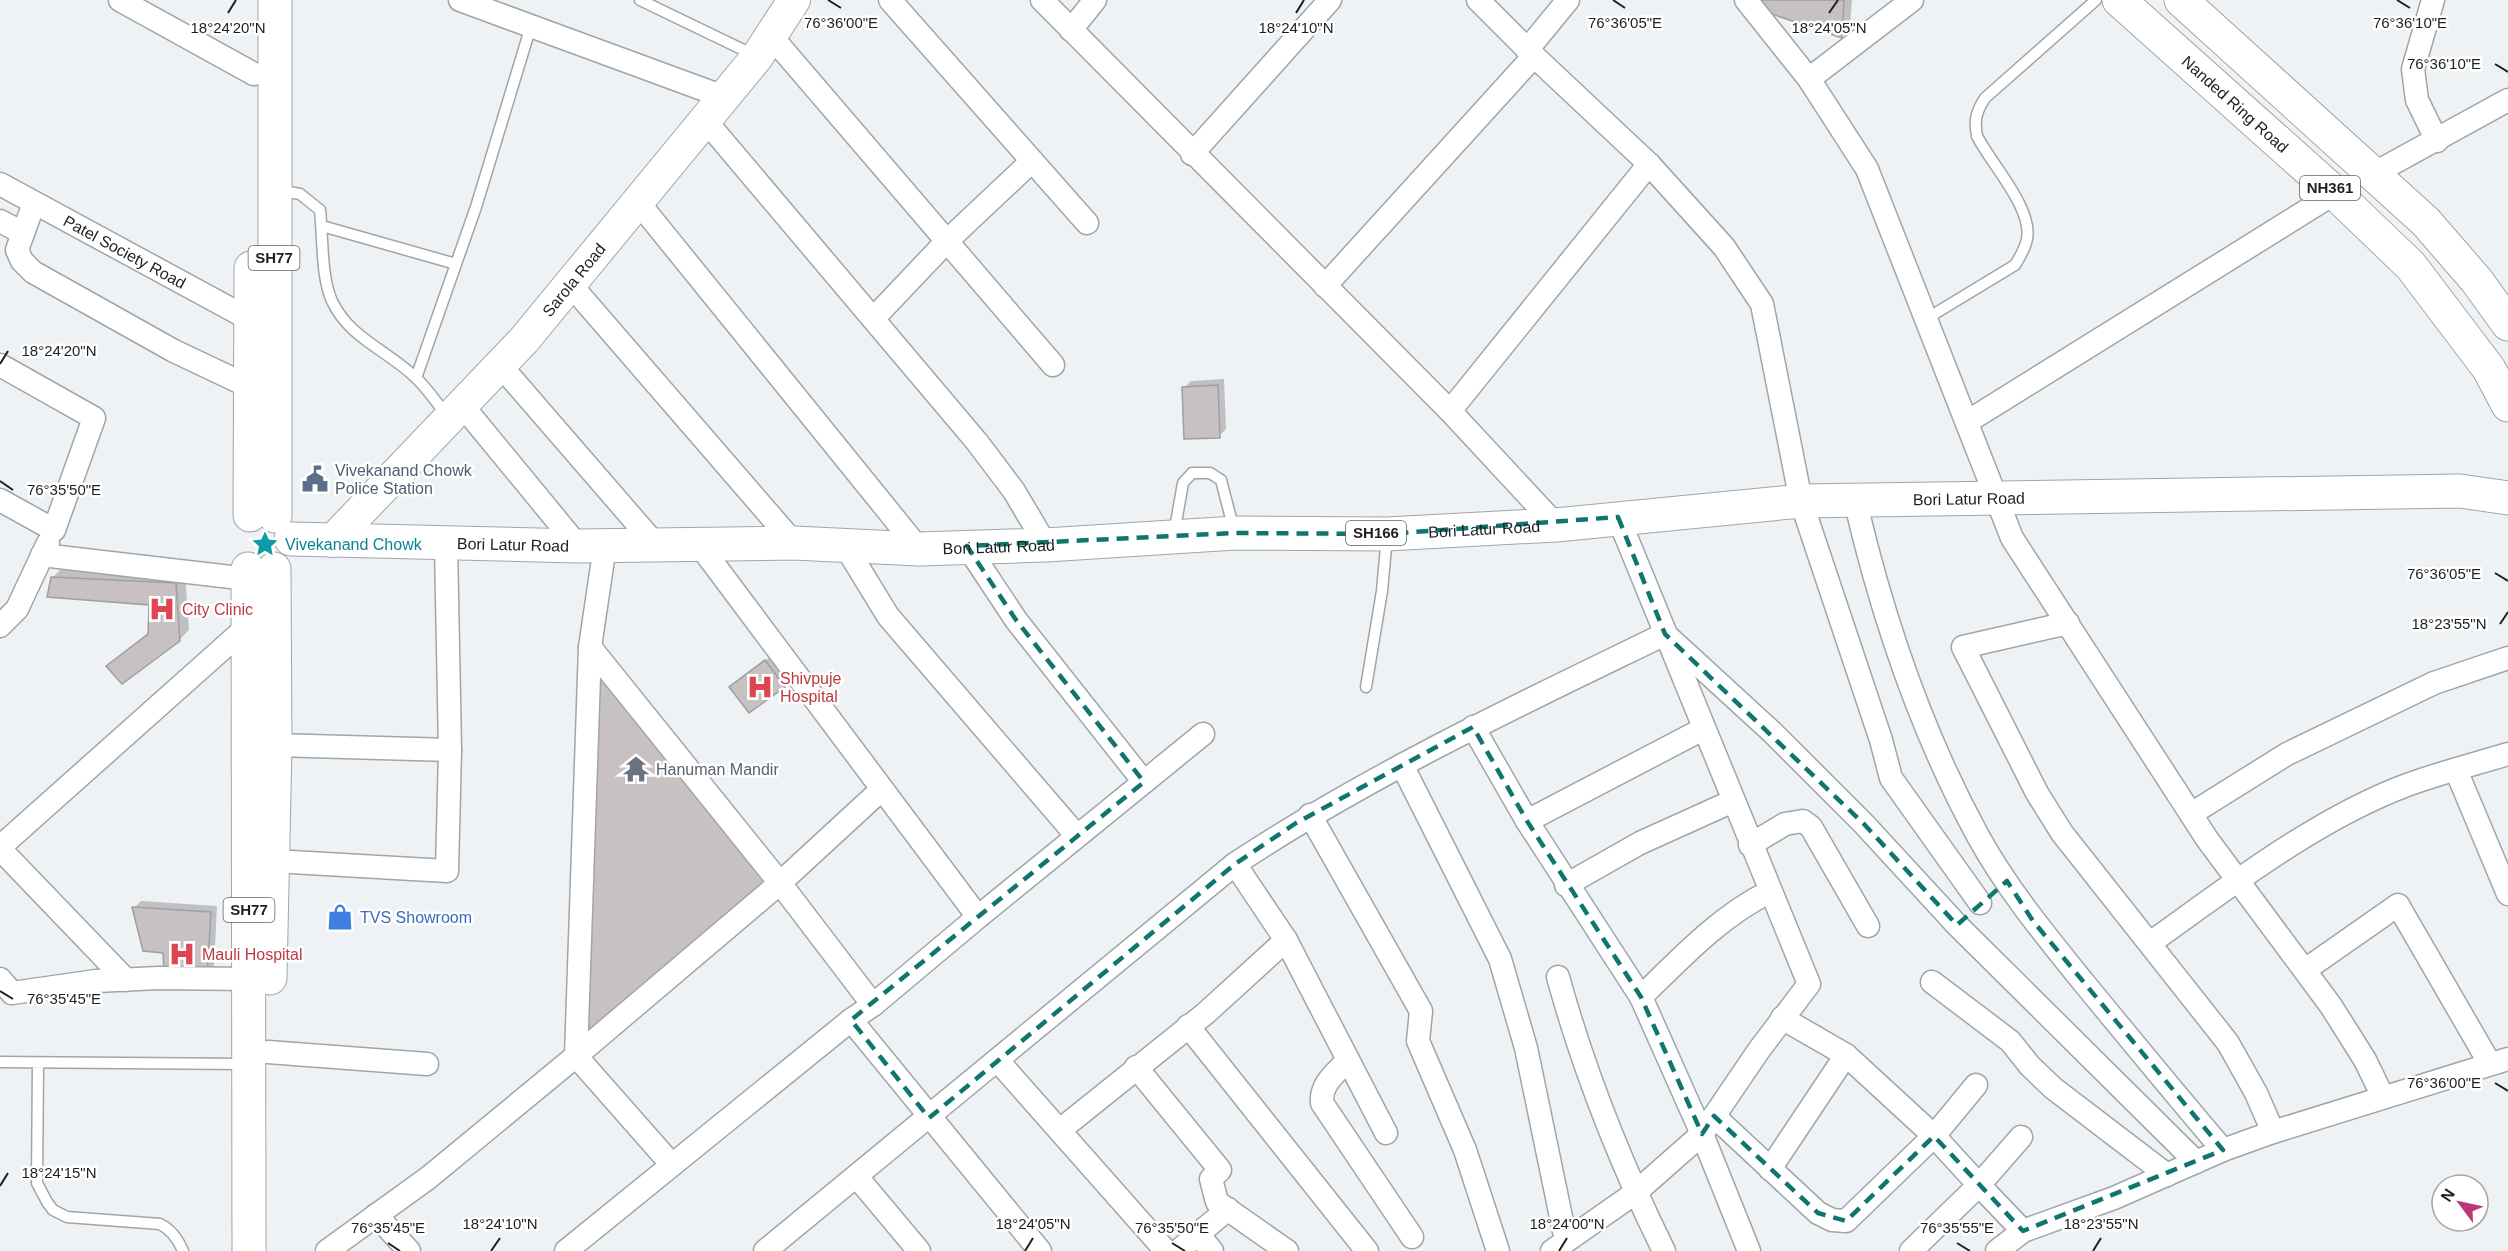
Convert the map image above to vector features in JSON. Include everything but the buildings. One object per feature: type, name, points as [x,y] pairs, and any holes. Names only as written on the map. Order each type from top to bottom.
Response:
[{"type":"main road","name":"SH77","points":[[254,0],[250,387],[272,523],[290,551],[284,562],[257,572]]},
{"type":"main road","name":"SH77","points":[[272,523],[275,0]]},
{"type":"main road","name":"Sarola Road","points":[[332,542],[500,365],[570,284],[715,109],[764,46],[794,0]]},
{"type":"main road","name":"Nanded Ring Road","points":[[2119,0],[2336,193],[2412,266],[2489,369],[2508,405]]},
{"type":"main road","name":"NH361","points":[[2181,0],[2426,222],[2478,280],[2507,320]]},
{"type":"main road","name":"Bori Latur Road","points":[[2460,491],[2508,478]]},
{"type":"main road","name":"Bori Latur Road","points":[[272,523],[332,542],[592,546],[794,543],[919,549],[1046,545],[1235,533],[1387,534],[1556,525],[1618,517],[1801,501],[1996,496],[2460,491],[2508,498]]},
{"type":"main road","points":[[257,572],[237,557],[232,542],[237,526],[272,523]]},
{"type":"main road","name":"SH77","points":[[257,572],[248,626],[249,979],[258,1058],[267,1251]]},
{"type":"main road","name":"SH77","points":[[249,1251],[258,1058],[274,861],[275,745],[257,572]]},
{"type":"street","points":[[120,0],[254,74]]},
{"type":"street","points":[[460,0],[531,26],[715,109],[873,319],[1008,483],[1046,545]]},
{"type":"street","points":[[890,0],[1087,223]]},
{"type":"street","points":[[1042,0],[1192,154],[1450,411],[1556,525]]},
{"type":"street","points":[[1071,30],[1095,0]]},
{"type":"street","points":[[1192,154],[1330,0]]},
{"type":"street","points":[[1478,0],[1530,53],[1649,164],[1724,247],[1762,304],[1801,501],[1881,740],[1891,778],[1980,903]]},
{"type":"street","points":[[1325,286],[1530,53],[1568,0]]},
{"type":"street","points":[[1746,0],[1809,80],[1867,169],[2012,538],[2192,814],[2305,970],[2366,1060],[2384,1097]]},
{"type":"street","points":[[1809,80],[1912,0]]},
{"type":"street","points":[[2433,0],[2413,69],[2416,100],[2437,141]]},
{"type":"street","points":[[764,46],[947,241],[1053,365]]},
{"type":"street","points":[[2375,174],[2508,100]]},
{"type":"street","points":[[873,319],[947,241],[1032,161]]},
{"type":"street","points":[[1450,411],[1649,164]]},
{"type":"street","name":"Patel Society Road","points":[[0,184],[251,320]]},
{"type":"street","points":[[1967,422],[2336,193]]},
{"type":"street","points":[[638,202],[919,549]]},
{"type":"street","points":[[34,203],[17,250],[22,261],[33,272],[174,351],[250,387]]},
{"type":"street","points":[[0,221],[23,233]]},
{"type":"street","points":[[570,284],[794,543]]},
{"type":"street","points":[[0,365],[94,418],[54,530],[17,609],[0,626]]},
{"type":"street","points":[[500,365],[655,544]]},
{"type":"street","points":[[456,412],[592,546],[576,1056],[672,1166]]},
{"type":"street","points":[[0,500],[54,530]]},
{"type":"street","points":[[1855,500],[1899,660],[1941,759],[1978,837],[2033,921],[2223,1150]]},
{"type":"street","points":[[1402,765],[1500,959],[1526,1048],[1559,1246],[1635,1193],[1708,1125],[1782,1018],[1809,984],[1769,892],[1618,517]]},
{"type":"street","points":[[698,543],[978,918]]},
{"type":"street","points":[[274,861],[447,871],[450,750],[446,544]]},
{"type":"street","points":[[844,544],[888,616],[1077,836]]},
{"type":"street","points":[[968,546],[1016,620],[1144,782]]},
{"type":"street","points":[[42,555],[257,572]]},
{"type":"street","points":[[2068,623],[1963,647],[2037,794],[2056,823],[2228,1043],[2256,1093],[2273,1132]]},
{"type":"street","points":[[126,980],[0,848],[248,626]]},
{"type":"street","points":[[771,1249],[1235,864],[1310,815],[1473,727],[1665,634]]},
{"type":"street","points":[[1665,634],[1772,732],[1847,807],[1957,925],[2196,1162]]},
{"type":"street","points":[[590,647],[780,883],[873,1005]]},
{"type":"street","points":[[2192,814],[2287,754],[2434,683],[2508,658]]},
{"type":"street","points":[[1473,727],[1566,885],[1641,997],[1708,1125],[1749,1251]]},
{"type":"street","points":[[1527,821],[1703,729]]},
{"type":"street","points":[[566,1251],[850,1020],[873,1005],[1203,734]]},
{"type":"street","points":[[275,745],[450,750]]},
{"type":"street","points":[[2150,943],[2239,880],[2322,826],[2406,786],[2508,754]]},
{"type":"street","points":[[2456,770],[2508,894]]},
{"type":"street","points":[[327,1251],[428,1178],[576,1056],[780,883],[881,790]]},
{"type":"street","points":[[1566,885],[1640,843],[1733,801]]},
{"type":"street","points":[[1310,815],[1421,1011],[1418,1041],[1465,1150],[1498,1251]]},
{"type":"street","points":[[1750,845],[1785,824],[1803,821],[1811,827],[1868,926]]},
{"type":"street","points":[[1235,864],[1286,940],[1386,1133]]},
{"type":"street","points":[[1957,925],[2007,880]]},
{"type":"street","points":[[1641,997],[1712,931],[1749,902],[1769,892]]},
{"type":"street","points":[[1782,1018],[1846,1055],[1934,1136],[1979,1185],[2015,1242],[2223,1150],[2499,1061],[2398,905],[2305,970]]},
{"type":"street","points":[[1060,1130],[1188,1026],[1286,940]]},
{"type":"street","points":[[1558,977],[1571,1022],[1635,1193],[1664,1251]]},
{"type":"street","points":[[0,979],[12,993],[126,980],[249,979]]},
{"type":"street","points":[[1932,982],[2010,1041],[2030,1066],[2053,1088],[2167,1175]]},
{"type":"street","points":[[850,1020],[1040,1251]]},
{"type":"street","points":[[1188,1026],[1367,1251]]},
{"type":"street","points":[[1770,1169],[1846,1055]]},
{"type":"street","points":[[258,1058],[427,1064]]},
{"type":"street","points":[[1348,1060],[1326,1084],[1321,1094],[1322,1103],[1412,1237]]},
{"type":"street","points":[[998,1061],[1166,1251]]},
{"type":"street","points":[[1136,1067],[1220,1170],[1210,1179],[1217,1202],[1287,1251]]},
{"type":"street","points":[[1708,1125],[1770,1169],[1818,1213],[1832,1220],[1846,1221],[1934,1136],[1976,1085]]},
{"type":"street","points":[[1911,1251],[1979,1185],[2021,1137]]},
{"type":"street","points":[[856,1177],[919,1251]]},
{"type":"street","points":[[1178,1251],[1205,1243],[1228,1209]]},
{"type":"street","points":[[376,1215],[409,1251]]},
{"type":"lane","points":[[640,0],[764,46]]},
{"type":"lane","points":[[1926,319],[2015,265],[2024,250],[2028,237],[2024,215],[1977,136],[1974,121],[1985,98],[2096,0]]},
{"type":"lane","points":[[416,378],[456,264],[531,26]]},
{"type":"lane","points":[[273,189],[300,194],[312,201],[320,210],[327,284],[331,299],[345,323],[360,338],[416,378],[456,412]]},
{"type":"lane","points":[[322,226],[456,264]]},
{"type":"lane","points":[[1173,537],[1183,483],[1192,473],[1210,473],[1221,480],[1235,533]]},
{"type":"lane","points":[[1366,687],[1382,591],[1387,534]]},
{"type":"lane","points":[[0,1062],[38,1064],[258,1058]]},
{"type":"lane","points":[[38,1064],[37,1183],[53,1210],[67,1217],[160,1224],[177,1238],[183,1251]]},
{"type":"highlighted area","points":[[1618,517],[1665,634],[1864,824],[1957,925],[2007,881],[2033,921],[2223,1150],[2023,1231],[1934,1136],[1846,1221],[1818,1213],[1714,1116],[1702,1134],[1641,997],[1527,821],[1473,727],[1296,823],[1235,864],[929,1118],[851,1020],[1144,782],[1016,620],[967,546],[1235,533],[1387,534]]},
{"type":"place","name":"Vivekanand Chowk Police Station","points":[[315,479]]},
{"type":"place","name":"Vivekanand Chowk","points":[[265,544]]},
{"type":"place","name":"City Clinic","points":[[162,609]]},
{"type":"place","name":"Shivpuje Hospital","points":[[760,687]]},
{"type":"place","name":"Hanuman Mandir","points":[[636,769]]},
{"type":"place","name":"TVS Showroom","points":[[340,917]]},
{"type":"place","name":"Mauli Hospital","points":[[182,954]]}]
